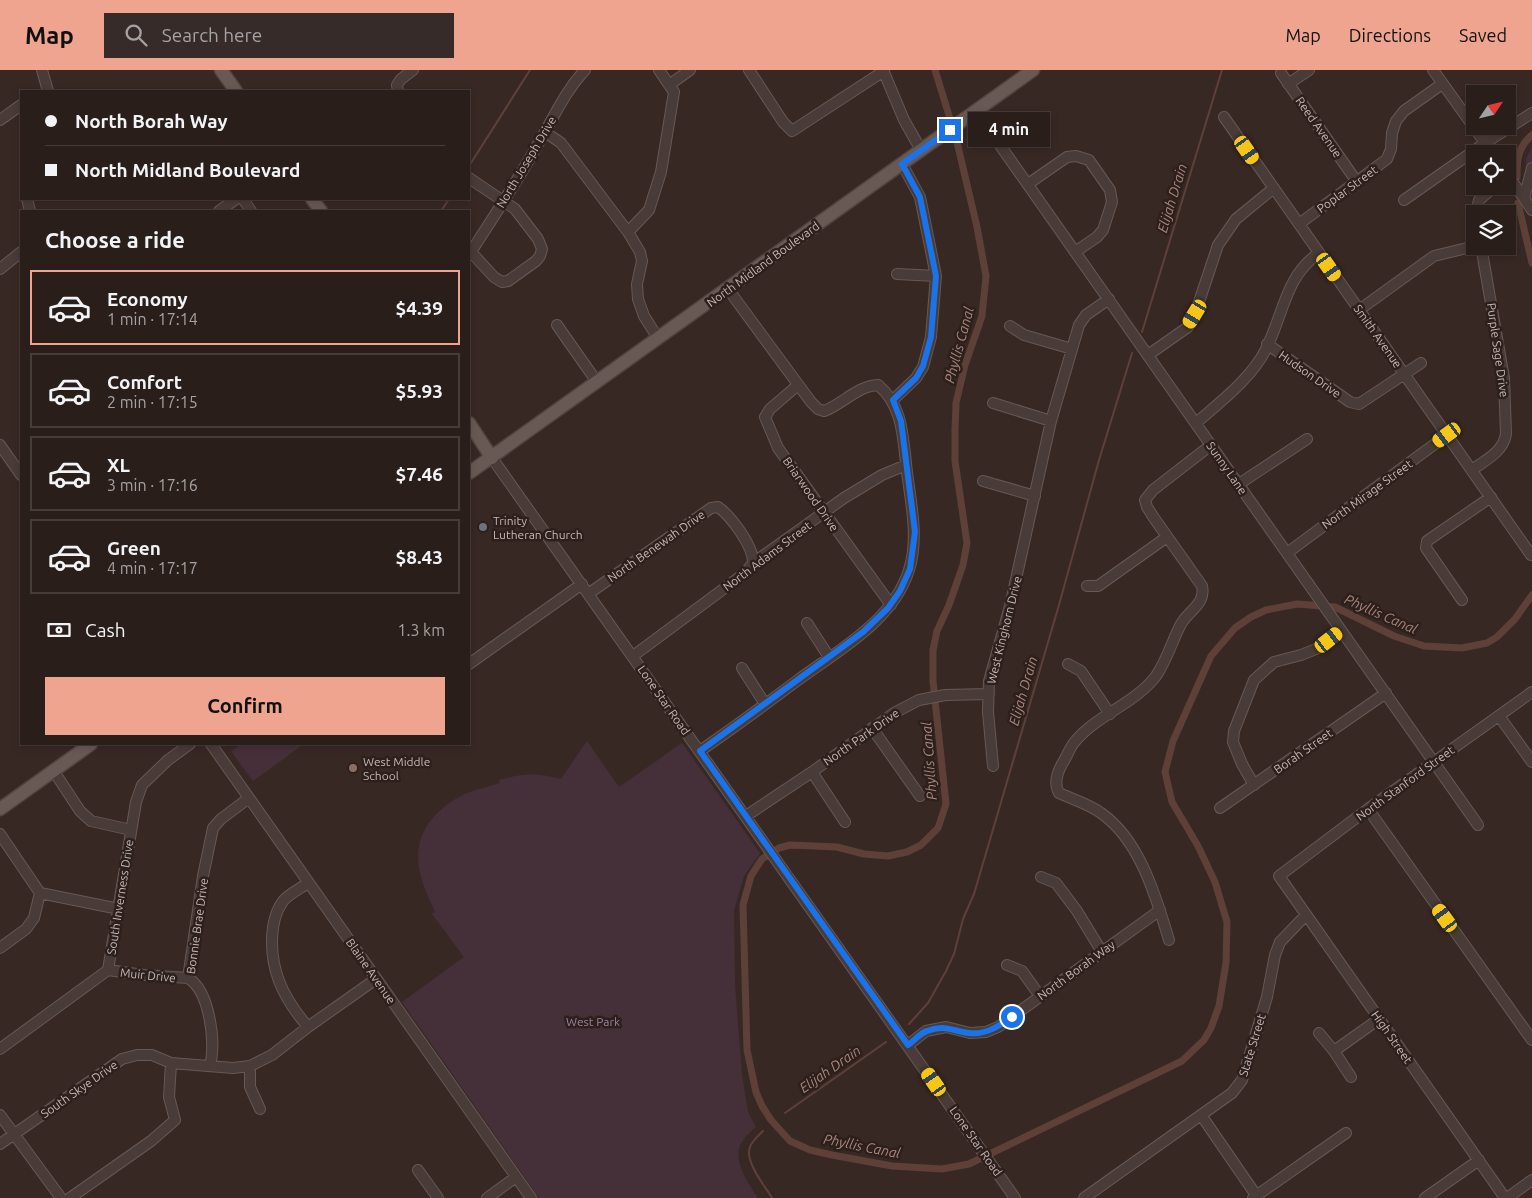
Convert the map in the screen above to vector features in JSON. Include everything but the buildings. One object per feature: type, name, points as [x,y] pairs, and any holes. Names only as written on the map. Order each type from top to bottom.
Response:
[{"type":"main road","points":[[220,70],[235,90]]},
{"type":"main road","name":"North Midland Boulevard","points":[[470,473],[1033,70]]},
{"type":"main road","name":"Lone Star Road","points":[[470,425],[492,458]]},
{"type":"main road","points":[[0,808],[90,745]]},
{"type":"street","points":[[42,70],[48,90]]},
{"type":"street","points":[[397,88],[401,79],[413,70]]},
{"type":"street","name":"North Joseph Drive","points":[[470,254],[563,100],[585,70]]},
{"type":"street","points":[[628,232],[649,210],[661,172],[674,92],[659,70]]},
{"type":"street","points":[[669,85],[690,70]]},
{"type":"street","points":[[749,70],[783,122],[792,130],[883,70],[904,120],[921,150]]},
{"type":"street","points":[[1288,84],[1309,70]]},
{"type":"street","points":[[1433,70],[1485,143]]},
{"type":"street","name":"Reed Avenue","points":[[1281,73],[1357,182]]},
{"type":"street","name":"Poplar Street","points":[[1299,224],[1386,159],[1392,148],[1392,133],[1396,122],[1404,111],[1442,84]]},
{"type":"street","points":[[0,120],[20,106]]},
{"type":"street","name":"Sunny Lane","points":[[976,111],[1478,824]]},
{"type":"street","points":[[1404,200],[1485,143],[1532,113]]},
{"type":"street","name":"Smith Avenue","points":[[1224,117],[1532,555]]},
{"type":"street","points":[[545,132],[561,143],[628,232],[640,252],[642,261],[637,284],[638,299],[644,316],[658,338]]},
{"type":"street","points":[[1028,184],[1067,158],[1076,156],[1089,160],[1110,190],[1112,202],[1103,230],[1097,237],[1075,252]]},
{"type":"street","points":[[893,400],[916,378],[923,366],[931,337],[936,276],[920,197],[902,164]]},
{"type":"street","points":[[1524,198],[1532,168]]},
{"type":"street","points":[[470,179],[515,209],[538,239],[542,249],[536,261],[508,281],[502,282],[470,254]]},
{"type":"street","points":[[1516,187],[1532,210]]},
{"type":"street","points":[[1148,356],[1188,327],[1195,314],[1218,245],[1236,220],[1274,188]]},
{"type":"street","points":[[1478,205],[1479,200],[1485,195]]},
{"type":"street","points":[[220,210],[235,200]]},
{"type":"street","points":[[1359,310],[1434,256],[1466,248]]},
{"type":"street","points":[[0,269],[20,253]]},
{"type":"street","points":[[1196,423],[1228,396],[1262,357],[1296,274],[1307,261],[1319,253]]},
{"type":"street","name":"Purple Sage Drive","points":[[1472,470],[1499,451],[1504,443],[1506,434],[1504,378],[1483,255]]},
{"type":"street","points":[[897,274],[936,276]]},
{"type":"street","points":[[700,751],[863,632],[891,605],[910,569],[915,532],[901,421],[893,400],[878,385],[870,385],[862,388],[836,407],[824,411],[818,409],[798,385],[728,289]]},
{"type":"street","name":"West Kinghorn Drive","points":[[993,766],[988,712],[989,681],[1010,606],[1051,420],[1079,325],[1086,315],[1109,299]]},
{"type":"street","points":[[557,325],[597,382]]},
{"type":"street","points":[[1010,326],[1024,335],[1072,349]]},
{"type":"street","name":"Hudson Drive","points":[[1267,344],[1350,402],[1359,404],[1404,374]]},
{"type":"street","points":[[1404,374],[1421,363]]},
{"type":"street","name":"Briarwood Drive","points":[[798,385],[770,409],[765,417],[778,448],[891,605]]},
{"type":"street","points":[[994,402],[1051,420]]},
{"type":"street","name":"North Mirage Street","points":[[1287,553],[1447,435]]},
{"type":"street","points":[[1239,484],[1307,439]]},
{"type":"street","points":[[0,445],[20,474]]},
{"type":"street","points":[[1169,940],[1142,863],[1122,833],[1100,812],[1059,793],[1056,788],[1058,772],[1074,744],[1156,676],[1182,623],[1201,600],[1203,594],[1202,586],[1147,507],[1146,500],[1153,490],[1212,445]]},
{"type":"street","name":"Lone Star Road","points":[[492,458],[1014,1197]]},
{"type":"street","name":"North Adams Street","points":[[633,656],[745,573],[753,563],[824,513],[882,474],[906,465]]},
{"type":"street","points":[[983,481],[1035,496]]},
{"type":"street","points":[[1462,600],[1426,548],[1427,541],[1490,497]]},
{"type":"street","name":"North Benewah Drive","points":[[588,594],[711,508],[718,507],[727,513],[749,546],[753,556],[753,563]]},
{"type":"street","points":[[1087,586],[1098,586],[1167,536]]},
{"type":"street","points":[[470,663],[582,584]]},
{"type":"street","points":[[807,623],[829,657]]},
{"type":"street","points":[[1254,785],[1242,764],[1233,742],[1234,731],[1254,680],[1267,667],[1280,660],[1301,656],[1316,650],[1341,630]]},
{"type":"street","points":[[1068,664],[1081,671],[1110,714]]},
{"type":"street","points":[[742,668],[765,704]]},
{"type":"street","name":"North Stanford Street","points":[[1279,876],[1368,809],[1532,692]]},
{"type":"street","name":"Borah Street","points":[[1220,808],[1386,693]]},
{"type":"street","name":"North Park Drive","points":[[746,816],[812,772],[894,713],[918,700],[942,695],[989,694]]},
{"type":"street","points":[[1499,716],[1532,762]]},
{"type":"street","points":[[872,728],[920,796]]},
{"type":"street","name":"South Inverness Drive","points":[[0,1049],[108,970],[136,802],[142,785],[168,760],[189,745]]},
{"type":"street","name":"Blaine Avenue","points":[[211,745],[531,1198]]},
{"type":"street","points":[[53,770],[80,810],[91,821],[131,830]]},
{"type":"street","points":[[812,772],[845,822]]},
{"type":"street","name":"Bonnie Brae Drive","points":[[210,1066],[214,1045],[212,1028],[201,994],[194,982],[188,978],[203,876],[213,828],[221,818],[248,798]]},
{"type":"street","points":[[1368,809],[1532,1040]]},
{"type":"street","points":[[0,834],[40,893],[119,909]]},
{"type":"street","name":"High Street","points":[[1279,876],[1506,1198]]},
{"type":"street","points":[[1041,878],[1056,883],[1078,911],[1102,952]]},
{"type":"street","points":[[308,883],[284,900],[278,911],[273,928],[273,958],[279,981],[298,1014],[308,1027]]},
{"type":"street","points":[[0,948],[26,929],[34,918],[40,893]]},
{"type":"street","name":"North Borah Way","points":[[908,1045],[926,1031],[946,1027],[970,1033],[986,1032],[998,1027],[1160,910]]},
{"type":"street","name":"State Street","points":[[1084,1198],[1232,1093],[1242,1080],[1267,997],[1275,955],[1280,942],[1306,915]]},
{"type":"street","points":[[1007,965],[1022,971],[1040,996]]},
{"type":"street","name":"Muir Drive","points":[[108,970],[144,976],[188,978]]},
{"type":"street","name":"South Skye Drive","points":[[0,1144],[122,1059],[137,1055],[152,1055],[172,1063],[233,1068],[250,1066],[272,1055],[376,979]]},
{"type":"street","points":[[1334,1051],[1379,1019]]},
{"type":"street","points":[[1319,1033],[1334,1051],[1351,1077]]},
{"type":"street","points":[[70,1198],[152,1141],[175,1120],[169,1097],[172,1063]]},
{"type":"street","points":[[250,1066],[250,1087],[260,1109]]},
{"type":"street","points":[[0,1115],[61,1198]]},
{"type":"street","points":[[1201,1115],[1256,1197],[1346,1133]]},
{"type":"street","points":[[1425,1198],[1479,1160]]},
{"type":"street","points":[[418,1170],[438,1198]]},
{"type":"street","points":[[487,1198],[516,1177]]},
{"type":"street","points":[[1506,1198],[1532,1180]]},
{"type":"green space","points":[[1532,147],[1532,210],[1524,198],[1526,159]]},
{"type":"green space","name":"West Park","points":[[587,741],[619,787],[682,743],[760,853],[744,876],[734,910],[735,985],[742,1075],[748,1112],[756,1127],[744,1139],[738,1153],[745,1177],[758,1198],[539,1198],[402,1002],[464,957],[432,914],[435,912],[422,880],[418,854],[424,831],[430,821],[438,812],[459,797],[500,783],[499,780],[530,775],[561,779]]},
{"type":"green space","points":[[240,745],[303,745],[253,781],[231,751]]},
{"type":"waterway","points":[[471,163],[530,70]]},
{"type":"waterway","name":"Phyllis Canal","points":[[935,70],[956,138],[977,227],[986,276],[982,316],[965,365],[956,403],[955,461],[967,543],[963,565],[949,605],[937,631],[933,650],[933,681],[946,804],[938,828],[921,845],[907,852],[888,856],[864,854],[837,847],[790,845],[779,848],[762,859],[751,876],[743,905],[747,1050],[756,1092],[762,1106],[771,1120],[790,1141],[810,1150],[892,1166],[942,1169],[969,1164],[1182,1061],[1204,1040],[1211,1028],[1219,1006],[1226,963],[1227,922],[1215,882],[1198,846],[1172,802],[1165,772],[1173,741],[1211,656],[1235,628],[1251,617],[1266,610],[1297,604],[1335,607],[1394,636],[1424,646],[1462,648],[1487,643],[1497,637],[1515,619],[1532,595]]},
{"type":"waterway","name":"Elijah Drain","points":[[1142,332],[1222,70]]},
{"type":"waterway","name":"Phyllis Canal","points":[[1517,177],[1519,154],[1524,144],[1532,135]]},
{"type":"waterway","points":[[442,210],[448,200]]},
{"type":"waterway","name":"Phyllis Canal","points":[[1518,203],[1532,263]]},
{"type":"waterway","name":"Elijah Drain","points":[[909,1024],[928,1003],[946,971],[954,954],[963,919],[974,894],[1059,605],[1099,460],[1132,353]]},
{"type":"waterway","name":"Elijah Drain","points":[[785,1113],[886,1042]]},
{"type":"waterway","name":"Elijah Drain","points":[[763,1131],[752,1143],[749,1153],[752,1166],[772,1198]]},
{"type":"place","name":"Trinity Lutheran Church","points":[[483,527]]},
{"type":"place","name":"West Middle School","points":[[353,768]]},
{"type":"route","points":[[950,130],[902,164],[920,197],[936,276],[931,337],[923,366],[916,378],[893,400],[901,421],[915,532],[910,569],[900,591],[888,608],[863,632],[700,751],[908,1045],[926,1031],[946,1027],[970,1033],[986,1032],[998,1027],[1012,1017]]}]
